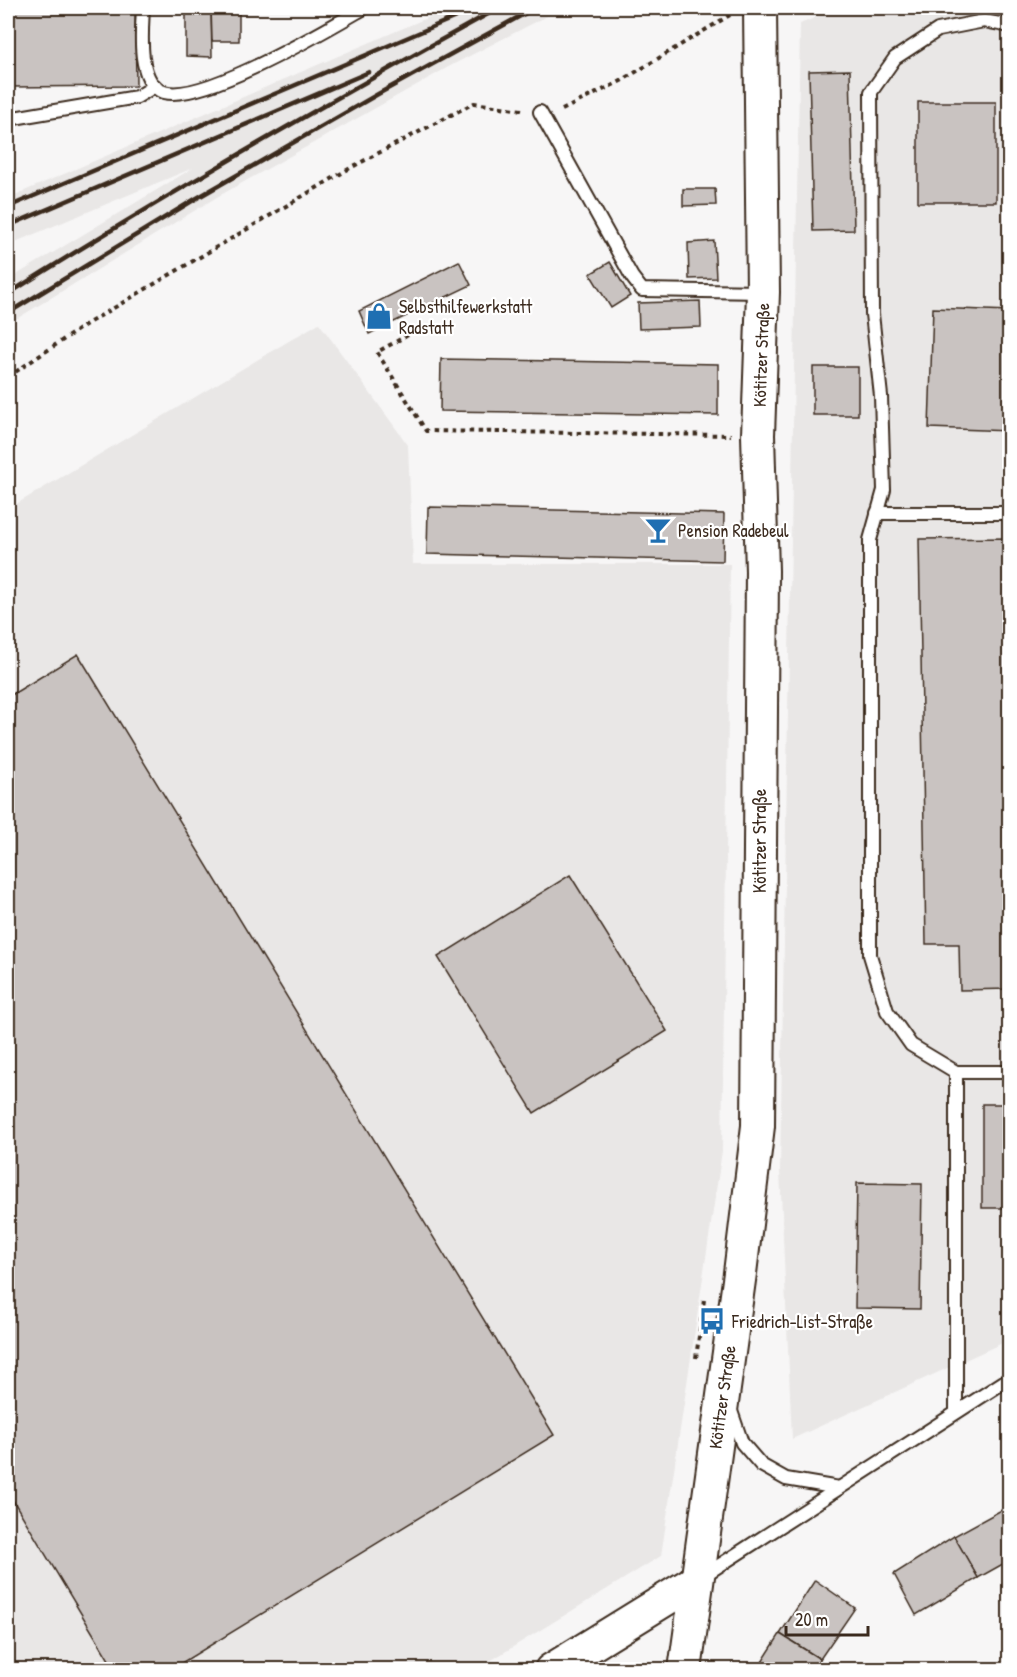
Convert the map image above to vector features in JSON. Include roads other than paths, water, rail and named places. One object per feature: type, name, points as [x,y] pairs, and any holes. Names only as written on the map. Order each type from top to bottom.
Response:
[{"type":"street","name":"Kötitzer Straße","points":[[685,1670],[758,1126],[762,582],[759,435],[763,292],[760,11]]},
{"type":"street","points":[[551,1670],[697,1580]]},
{"type":"lane","points":[[143,8],[143,62],[150,82],[161,92],[183,93],[209,87],[299,46],[364,8]]},
{"type":"lane","points":[[1010,26],[984,21],[938,30],[895,58],[872,92],[872,314],[881,396],[884,490],[870,540],[870,955],[887,1011],[912,1045],[956,1072],[1010,1072]]},
{"type":"lane","points":[[8,119],[137,97],[155,86]]},
{"type":"lane","points":[[540,112],[632,278],[642,290],[763,292]]},
{"type":"lane","points":[[877,513],[1010,513]]},
{"type":"lane","points":[[956,1072],[956,1412]]},
{"type":"lane","points":[[697,1580],[1010,1378]]},
{"type":"lane","points":[[723,1388],[742,1443],[761,1465],[786,1479],[839,1488]]},
{"type":"railway","points":[[8,207],[477,8]]},
{"type":"railway","points":[[8,294],[251,147],[499,8]]},
{"type":"railway","points":[[8,313],[197,198],[378,94],[535,8]]},
{"type":"railway","points":[[8,226],[369,72]]},
{"type":"place","name":"Selbsthilfewerkstatt Radstatt","points":[[379,316]]},
{"type":"place","name":"Pension Radebeul","points":[[658,530]]},
{"type":"place","name":"Friedrich-List-Straße","points":[[712,1321]]}]
